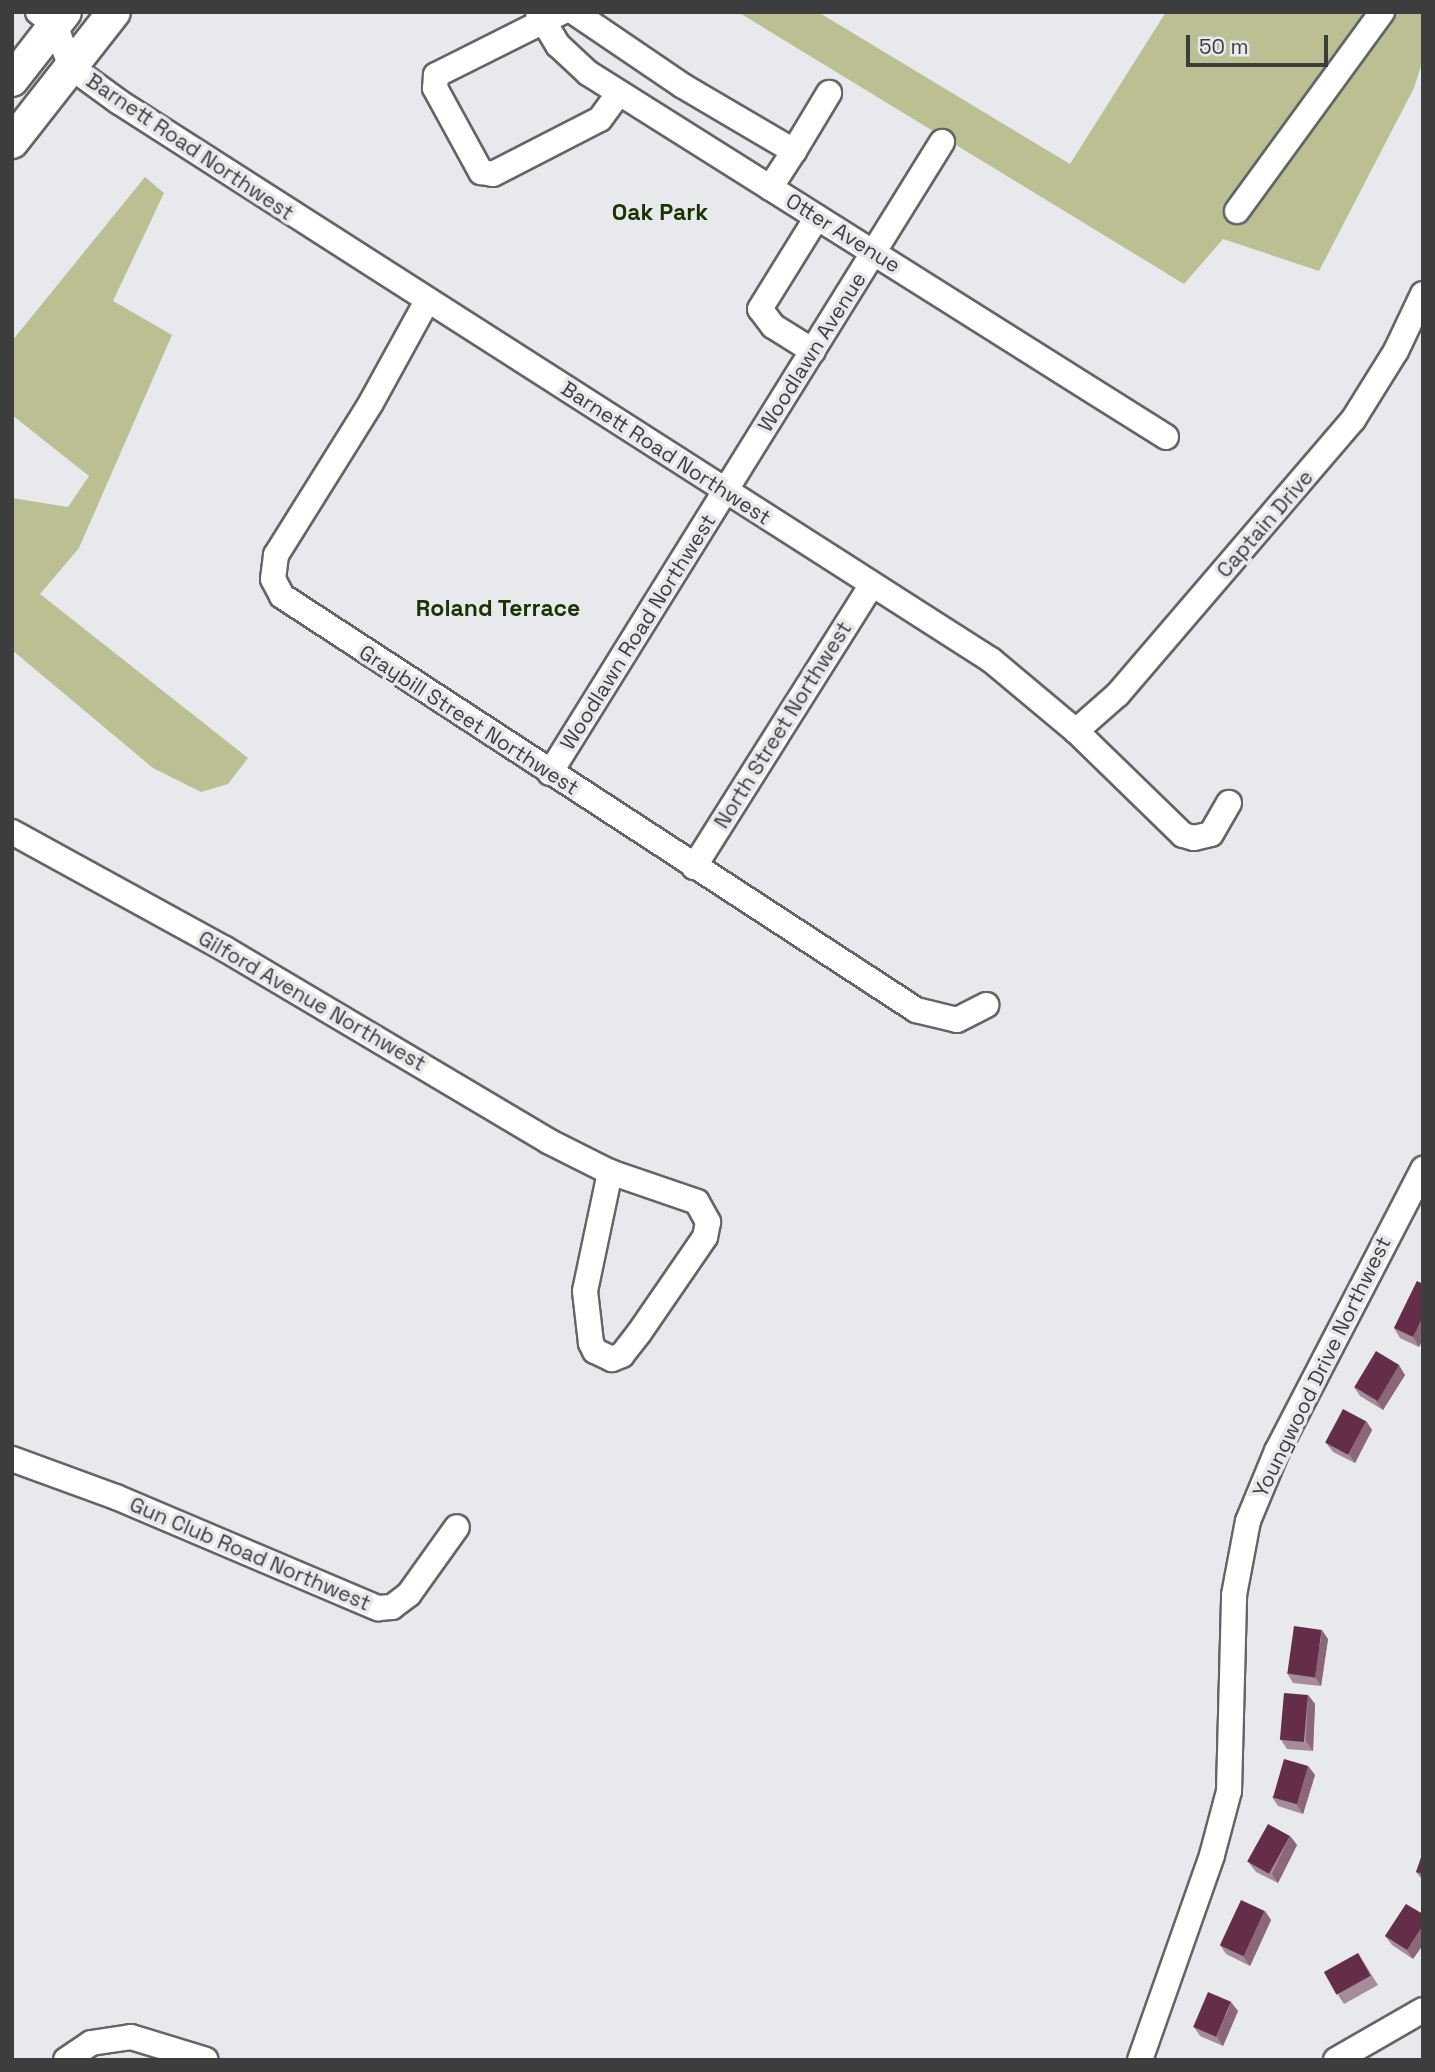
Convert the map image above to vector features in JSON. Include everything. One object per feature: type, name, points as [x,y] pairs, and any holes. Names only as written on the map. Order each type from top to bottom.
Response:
[{"type":"main road","points":[[12,142],[114,12]]},
{"type":"main road","points":[[12,80],[53,17]]},
{"type":"street","points":[[574,12],[683,86],[794,151]]},
{"type":"street","points":[[1237,211],[1382,12]]},
{"type":"street","points":[[547,16],[436,75],[433,81],[481,172],[493,174],[600,120],[619,93]]},
{"type":"street","name":"Otter Avenue","points":[[547,16],[576,64],[1166,437]]},
{"type":"street","points":[[53,17],[71,67]]},
{"type":"street","name":"Barnett Road Northwest","points":[[71,67],[240,183],[991,660],[1076,731],[1183,835],[1194,838],[1211,834],[1229,803]]},
{"type":"street","points":[[770,188],[829,93]]},
{"type":"street","name":"Woodlawn Avenue","points":[[726,491],[942,142]]},
{"type":"street","points":[[813,351],[773,326],[760,309],[817,217]]},
{"type":"street","name":"Captain Drive","points":[[1076,731],[1118,694],[1353,420],[1396,351],[1423,294]]},
{"type":"street","name":"Graybill Street Northwest","points":[[427,301],[276,555],[273,579],[282,596],[916,1010],[957,1020],[986,1005]]},
{"type":"street","name":"Woodlawn Road Northwest","points":[[550,773],[726,491]]},
{"type":"street","name":"North Street Northwest","points":[[694,867],[872,584]]},
{"type":"street","name":"Gilford Avenue Northwest","points":[[12,832],[212,942],[548,1141],[610,1172],[697,1202],[708,1222],[705,1237],[639,1334],[622,1355],[612,1359],[603,1357],[591,1343],[585,1291],[610,1172]]},
{"type":"street","name":"Youngwood Drive Northwest","points":[[1140,2060],[1203,1881],[1229,1791],[1234,1595],[1248,1521],[1283,1439],[1423,1169]]},
{"type":"street","name":"Gun Club Road Northwest","points":[[12,1459],[116,1497],[378,1608],[391,1606],[409,1594],[457,1527]]},
{"type":"street","points":[[1336,2060],[1423,2010]]},
{"type":"street","points":[[66,2060],[91,2043],[131,2037],[206,2060]]},
{"type":"green space","points":[[738,12],[818,12],[1070,164],[1166,12],[1423,12],[1423,60],[1414,88],[1319,271],[1223,239],[1184,284]]},
{"type":"green space","points":[[145,177],[164,193],[113,301],[172,335],[79,548],[40,594],[248,758],[228,784],[201,792],[153,768],[12,650],[12,498],[68,507],[89,476],[12,415],[12,341]]},
{"type":"building","points":[[1417,1281],[1423,1284],[1423,1317],[1413,1337],[1394,1328]]},
{"type":"building","points":[[1376,1351],[1399,1365],[1378,1401],[1354,1387]]},
{"type":"building","points":[[1343,1409],[1366,1421],[1348,1455],[1325,1443]]},
{"type":"building","points":[[1294,1626],[1322,1630],[1315,1677],[1287,1674]]},
{"type":"building","points":[[1284,1693],[1308,1695],[1304,1742],[1280,1740]]},
{"type":"building","points":[[1284,1759],[1308,1766],[1297,1804],[1273,1797]]},
{"type":"building","points":[[1268,1824],[1290,1836],[1269,1874],[1247,1862]]},
{"type":"building","points":[[1423,1852],[1423,1874],[1416,1872]]},
{"type":"building","points":[[1241,1900],[1265,1911],[1243,1956],[1220,1945]]},
{"type":"building","points":[[1406,1904],[1423,1914],[1423,1926],[1407,1950],[1385,1936]]},
{"type":"building","points":[[1358,1953],[1371,1976],[1336,1995],[1324,1972]]},
{"type":"building","points":[[1208,1992],[1231,2002],[1216,2037],[1193,2027]]},
{"type":"district","name":"Oak Park","points":[[660,212]]},
{"type":"district","name":"Roland Terrace","points":[[498,608]]}]
